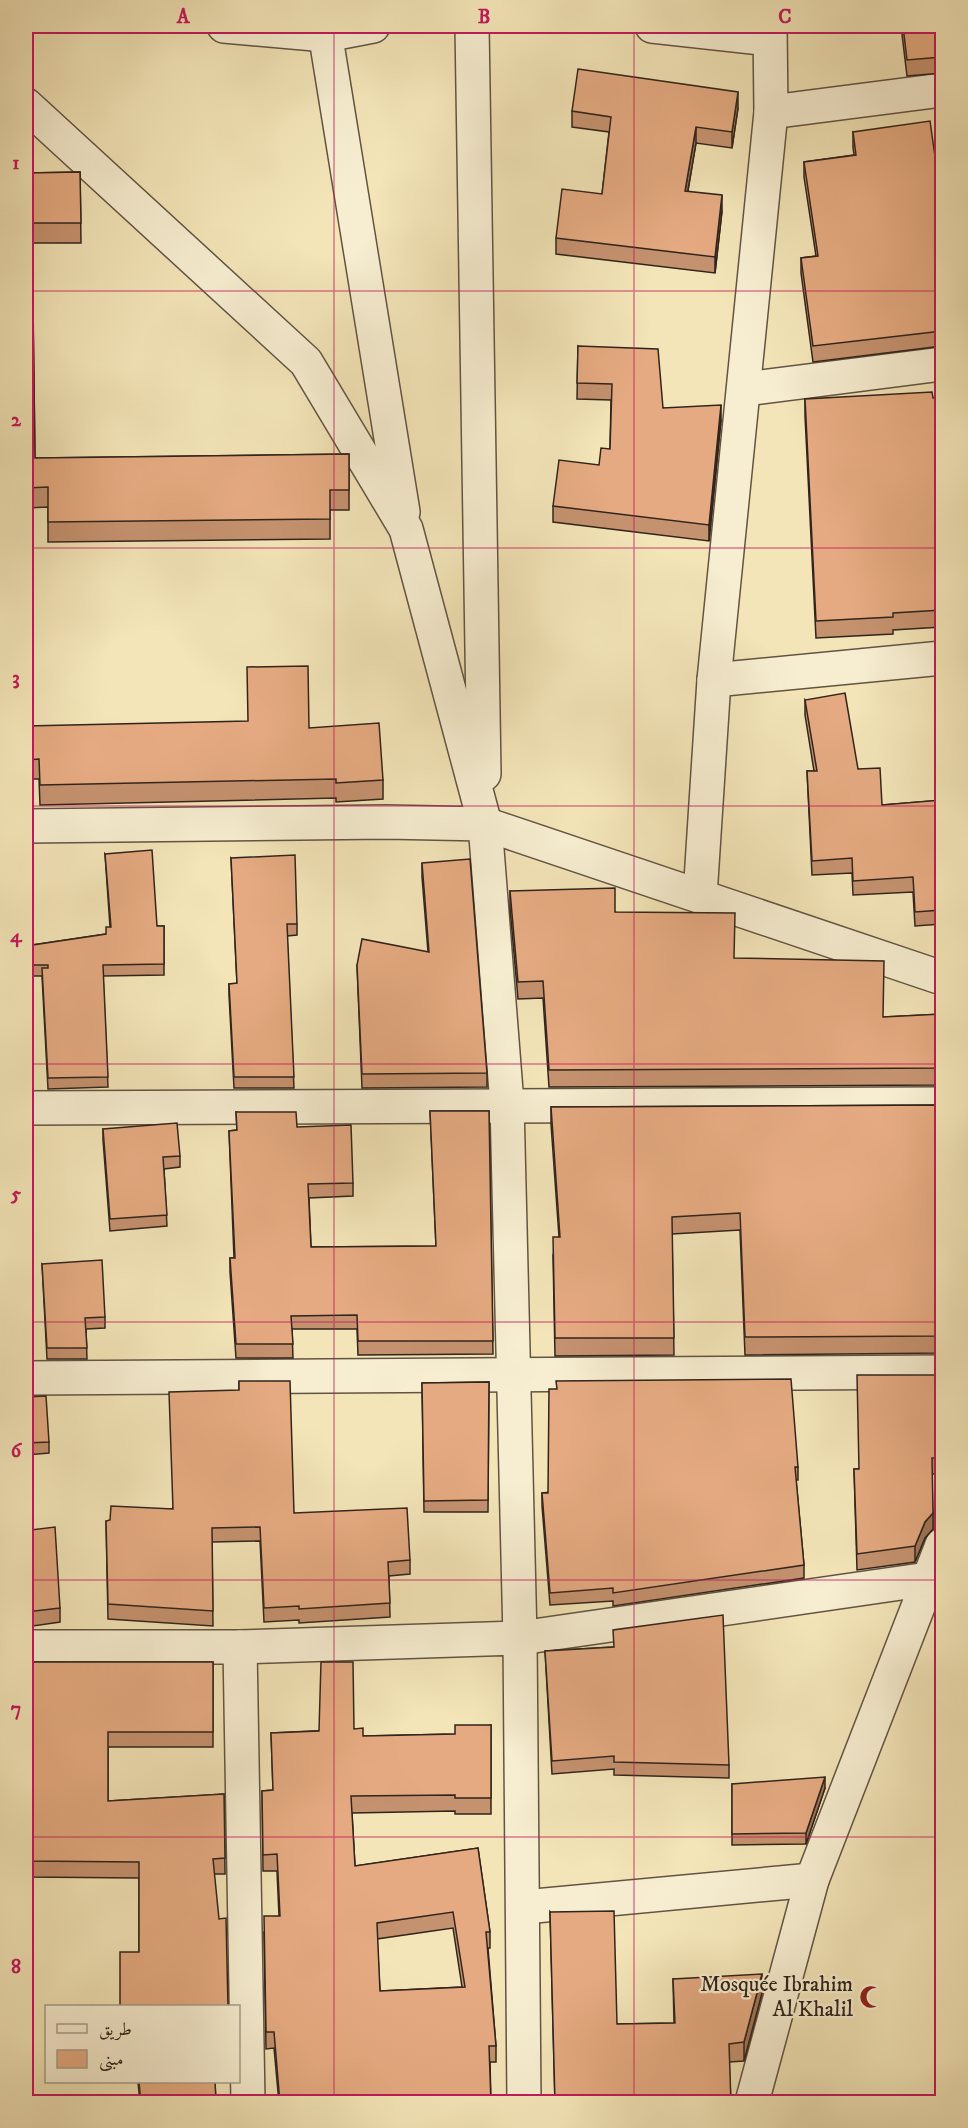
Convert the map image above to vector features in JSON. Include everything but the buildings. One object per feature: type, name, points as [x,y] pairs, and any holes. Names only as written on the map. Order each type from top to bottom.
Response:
[{"type":"street","points":[[224,26],[325,30],[373,26]]},
{"type":"street","points":[[472,26],[485,824],[507,1104],[515,1375],[524,1907],[524,2103]]},
{"type":"street","points":[[652,26],[770,32],[771,112],[714,680],[700,896]]},
{"type":"street","points":[[325,30],[406,528],[485,824]]},
{"type":"street","points":[[771,112],[942,90]]},
{"type":"street","points":[[26,105],[306,362],[406,528]]},
{"type":"street","points":[[745,389],[942,364]]},
{"type":"street","points":[[714,680],[942,658]]},
{"type":"street","points":[[26,826],[386,822],[485,824],[942,978]]},
{"type":"street","points":[[26,1108],[507,1104],[942,1104]]},
{"type":"street","points":[[26,1378],[942,1372]]},
{"type":"street","points":[[753,2103],[812,1880],[937,1577],[942,1545]]},
{"type":"street","points":[[26,1647],[240,1647],[520,1638],[937,1577]]},
{"type":"street","points":[[240,1647],[248,2103]]},
{"type":"street","points":[[524,1907],[812,1880]]},
{"type":"place","name":"Mosquée Ibrahim Al Khalil","points":[[871,1997]]}]
